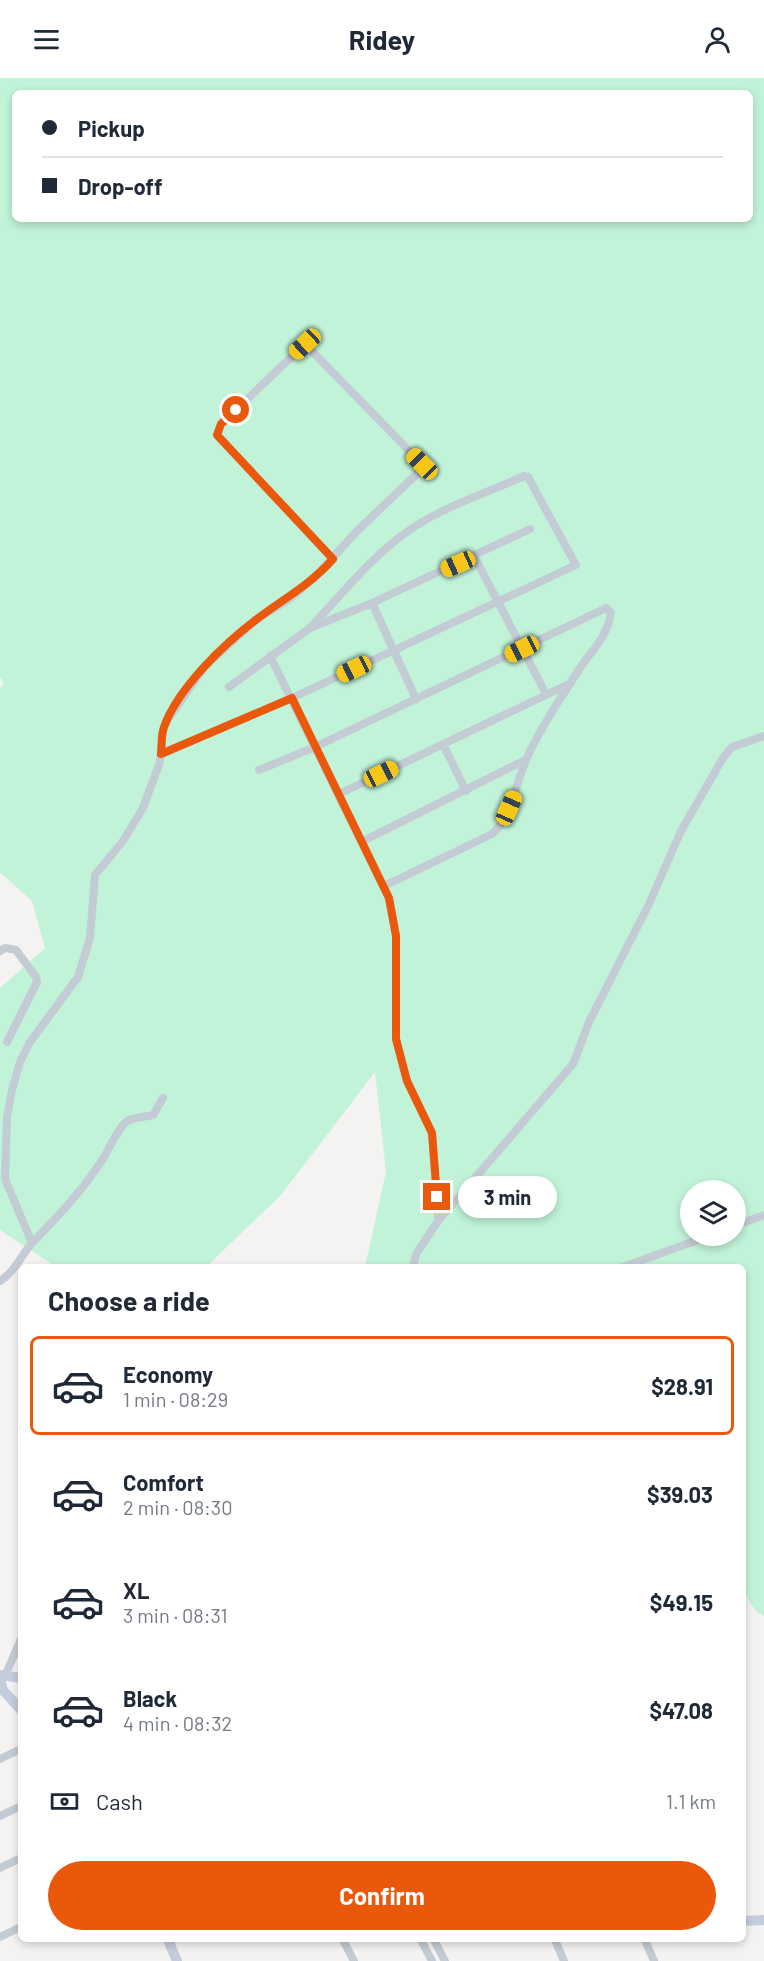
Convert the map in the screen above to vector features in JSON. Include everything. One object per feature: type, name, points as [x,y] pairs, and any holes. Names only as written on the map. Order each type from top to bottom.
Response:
[{"type":"street","points":[[32,1243],[4,1179],[7,1117],[20,1062],[32,1038],[71,990],[78,977],[90,938],[95,875],[136,822],[148,797],[161,754],[162,734],[167,721],[198,674],[246,629],[291,598],[333,559],[357,531],[422,469],[422,464],[305,344],[221,424],[217,435],[333,559]]},
{"type":"street","points":[[161,754],[292,698],[576,565],[528,477],[524,476],[437,515],[408,531],[378,556],[310,628],[230,687]]},
{"type":"street","points":[[310,628],[372,603],[530,529]]},
{"type":"street","points":[[474,556],[546,694]]},
{"type":"street","points":[[372,603],[416,699]]},
{"type":"street","points":[[259,770],[315,747],[606,608],[611,613],[608,630],[572,683],[525,760],[518,788],[500,828],[384,886]]},
{"type":"street","points":[[270,656],[363,841],[384,886],[392,910],[396,936],[396,1039],[407,1081],[432,1133],[438,1221]]},
{"type":"street","points":[[339,794],[572,683]]},
{"type":"street","points":[[414,1264],[416,1254],[438,1221],[573,1064],[590,1022],[700,794],[732,747],[764,736]]},
{"type":"street","points":[[443,744],[466,791]]},
{"type":"street","points":[[363,841],[525,760]]},
{"type":"street","points":[[2,947],[16,950],[36,977],[37,982],[7,1042]]},
{"type":"street","points":[[0,1281],[8,1276],[32,1243],[80,1193],[111,1148],[121,1127],[129,1119],[153,1115],[163,1098]]},
{"type":"street","points":[[746,1222],[764,1215]]},
{"type":"street","points":[[631,1264],[681,1246]]},
{"type":"street","points":[[18,1645],[2,1677],[3,1690],[18,1707]]},
{"type":"street","points":[[2,1677],[18,1678]]},
{"type":"street","points":[[0,1759],[18,1750]]},
{"type":"street","points":[[0,1816],[18,1807]]},
{"type":"street","points":[[0,1868],[18,1859]]},
{"type":"street","points":[[746,1922],[764,1920]]},
{"type":"street","points":[[0,1937],[18,1928]]},
{"type":"street","points":[[169,1942],[177,1961]]},
{"type":"street","points":[[344,1942],[354,1961]]},
{"type":"street","points":[[422,1942],[432,1961]]},
{"type":"street","points":[[435,1942],[445,1961]]},
{"type":"street","points":[[556,1942],[564,1961]]},
{"type":"street","points":[[646,1942],[654,1961]]},
{"type":"green space","points":[[0,78],[764,78],[764,1616],[756,1611],[746,1595],[746,1264],[366,1264],[386,1172],[375,1072],[281,1195],[209,1264],[51,1264],[0,1230],[0,988],[45,948],[32,901],[0,872],[0,688],[4,684],[0,677]]},
{"type":"route","points":[[236,410],[221,424],[217,435],[333,559],[291,598],[257,619],[205,666],[182,695],[167,721],[162,734],[161,754],[292,698],[369,852],[389,898],[396,936],[398,1052],[407,1081],[430,1124],[437,1197]]}]
